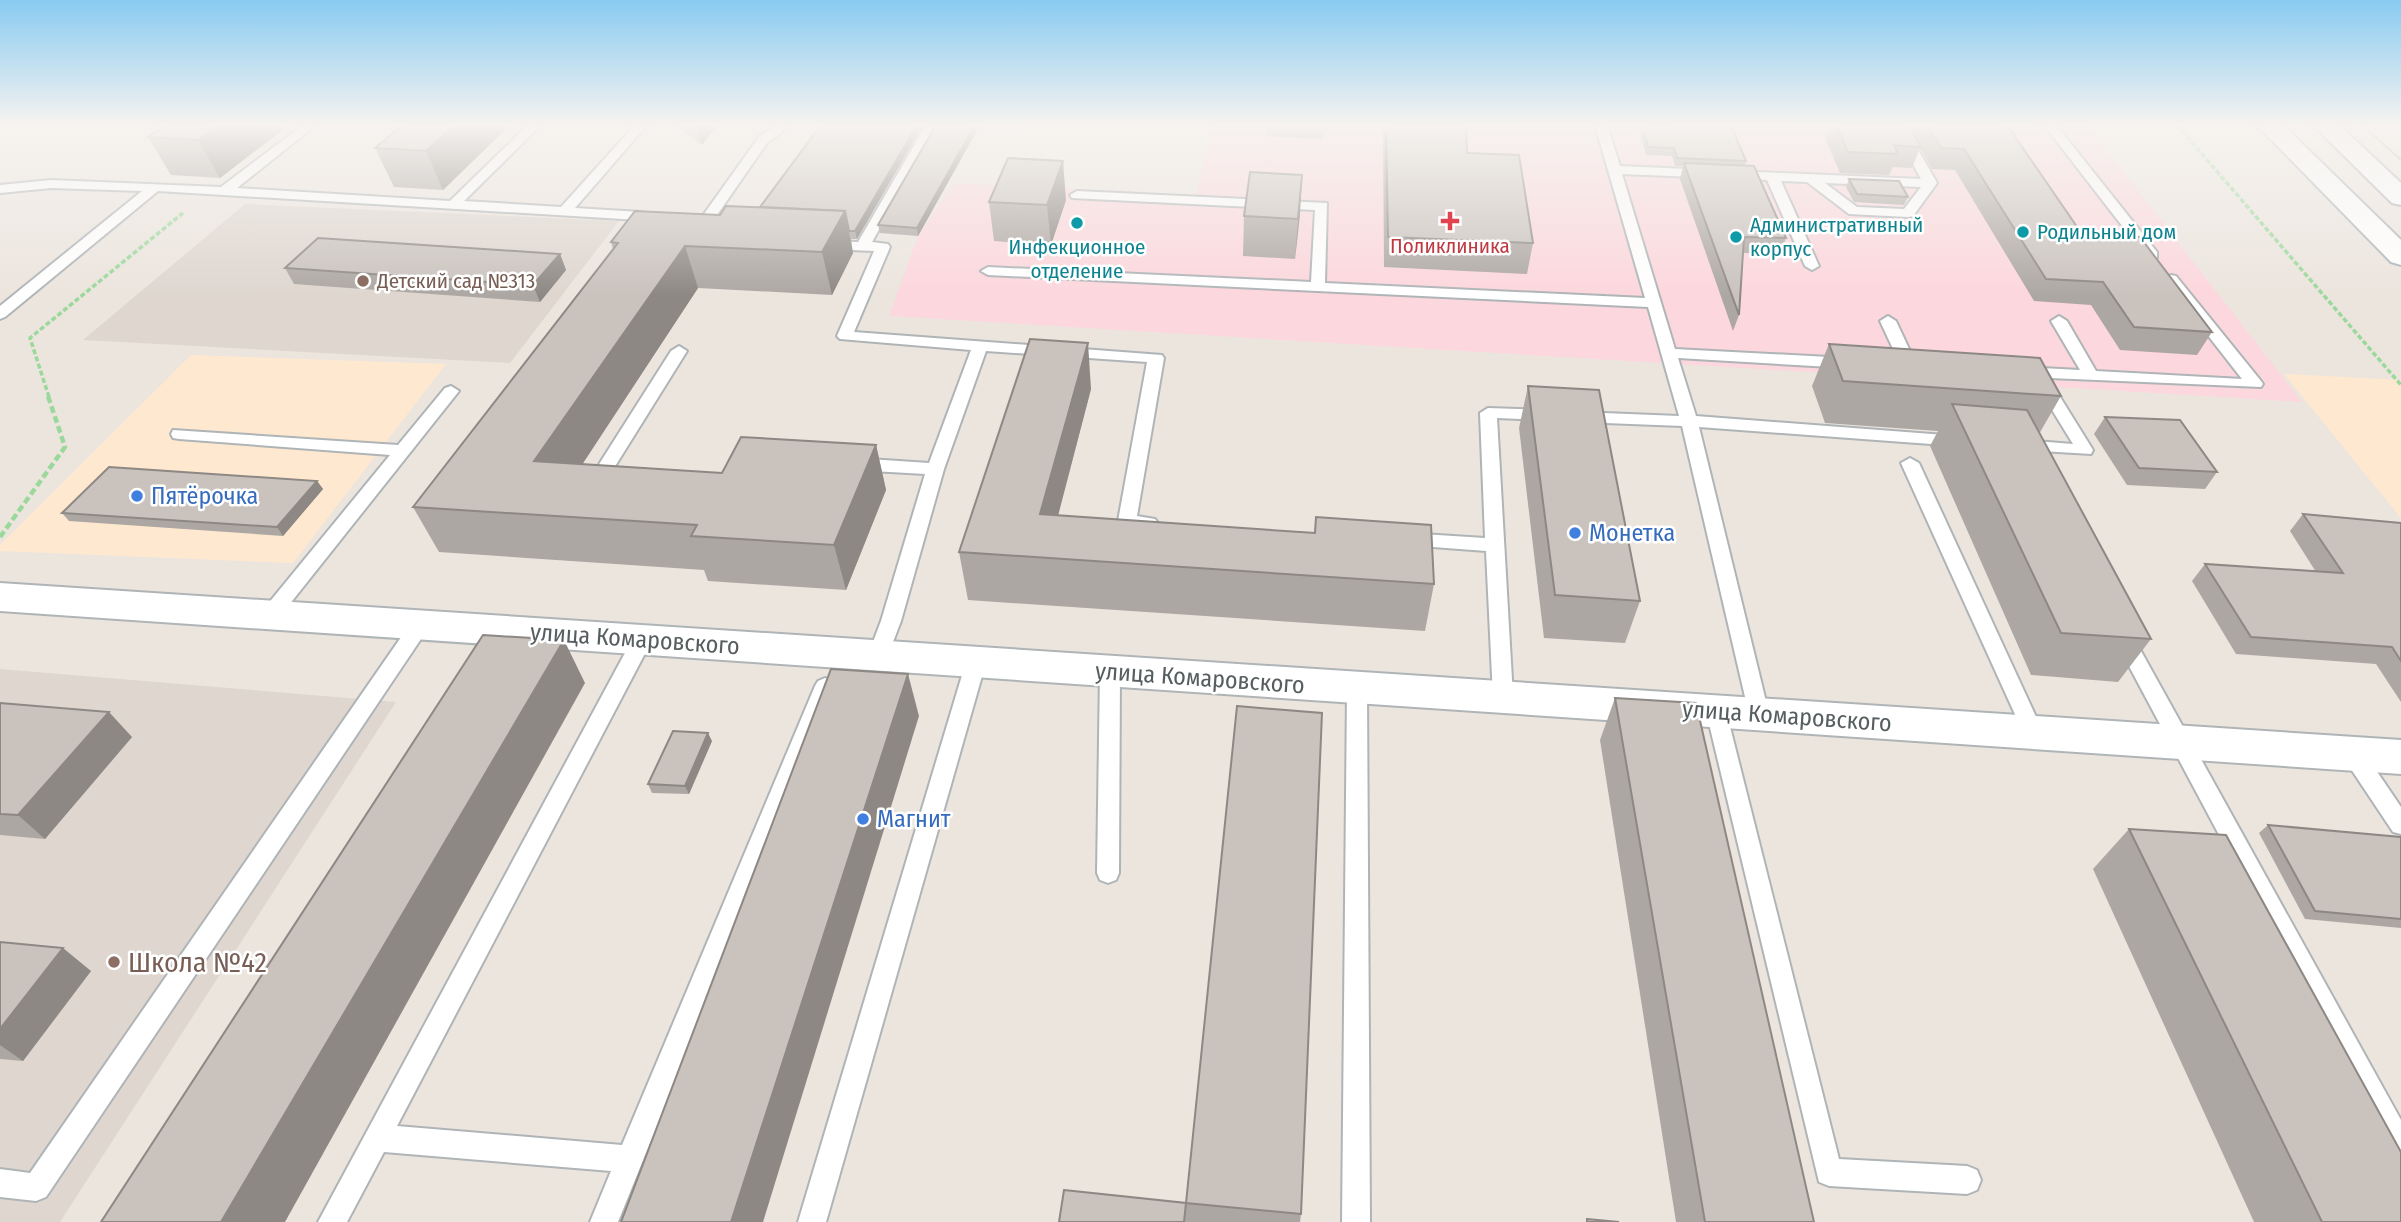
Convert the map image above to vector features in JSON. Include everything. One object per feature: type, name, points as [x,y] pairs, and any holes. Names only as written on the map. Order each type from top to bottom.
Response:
[{"type":"street","points":[[2326,182],[2401,256]]},
{"type":"street","points":[[2385,182],[2401,197]]},
{"type":"street","name":"улица Комаровского","points":[[0,597],[878,655],[1357,690],[1503,697],[2401,757]]},
{"type":"lane","points":[[216,192],[230,182]]},
{"type":"lane","points":[[452,206],[477,182]]},
{"type":"lane","points":[[563,213],[590,182]]},
{"type":"lane","points":[[0,189],[51,184],[155,187],[641,216],[689,236],[731,182]]},
{"type":"lane","points":[[863,246],[899,182]]},
{"type":"lane","points":[[1617,182],[1689,421],[1759,714]]},
{"type":"lane","points":[[1775,182],[1812,266]]},
{"type":"lane","points":[[1815,182],[1854,211],[1908,213],[1930,183]]},
{"type":"lane","points":[[1907,182],[1930,183]]},
{"type":"lane","points":[[2013,372],[2255,384],[2095,182]]},
{"type":"lane","points":[[0,314],[155,187]]},
{"type":"lane","points":[[1077,195],[1321,206],[1318,287]]},
{"type":"lane","points":[[810,244],[883,247],[845,336],[1156,358],[1126,521],[1168,524]]},
{"type":"lane","points":[[988,271],[1652,303]]},
{"type":"lane","points":[[1888,321],[1909,366]]},
{"type":"lane","points":[[2059,321],[2091,376]]},
{"type":"lane","points":[[878,655],[891,621],[935,469],[980,345]]},
{"type":"lane","points":[[623,482],[598,480],[679,351]]},
{"type":"lane","points":[[1667,353],[1869,364]]},
{"type":"lane","points":[[270,615],[451,391]]},
{"type":"lane","points":[[2003,444],[2085,450],[2049,393]]},
{"type":"lane","points":[[1503,697],[1488,413],[1689,421],[1975,442]]},
{"type":"lane","points":[[179,434],[404,451]]},
{"type":"lane","points":[[838,463],[935,469]]},
{"type":"lane","points":[[1910,463],[2033,732]]},
{"type":"lane","points":[[1386,538],[1496,545]]},
{"type":"lane","points":[[0,1183],[36,1187],[420,625]]},
{"type":"lane","points":[[2118,626],[2401,1147]]},
{"type":"lane","points":[[332,1222],[642,640]]},
{"type":"lane","points":[[604,1222],[838,653]]},
{"type":"lane","points":[[812,1222],[976,662]]},
{"type":"lane","points":[[1108,873],[1110,672]]},
{"type":"lane","points":[[1356,1222],[1357,690]]},
{"type":"lane","points":[[1716,711],[1829,1172],[1967,1180]]},
{"type":"lane","points":[[2353,754],[2401,825]]},
{"type":"lane","points":[[377,1138],[630,1159]]},
{"type":"path","points":[[2226,182],[2401,385]]},
{"type":"path","points":[[0,537],[65,447],[30,338],[216,192]]},
{"type":"shaded area","points":[[1200,182],[2131,182],[2302,402],[889,316],[918,236],[954,183],[1197,195]]},
{"type":"shaded area","name":"Детский сад №313","points":[[245,204],[619,221],[510,363],[83,340]]},
{"type":"shaded area","points":[[191,355],[446,364],[293,563],[0,551],[0,545]]},
{"type":"shaded area","points":[[2284,374],[2401,380],[2401,518]]},
{"type":"shaded area","name":"Школа №42","points":[[0,669],[396,702],[60,1222],[0,1222]]},
{"type":"building","points":[[779,182],[884,182],[855,231],[849,231],[845,211],[760,207]]},
{"type":"building","points":[[903,182],[943,182],[917,228],[878,225]]},
{"type":"building","points":[[998,182],[1055,182],[1047,205],[989,202]]},
{"type":"building","points":[[1249,182],[1301,182],[1298,219],[1244,216]]},
{"type":"building","points":[[1387,182],[1523,182],[1533,243],[1388,237]]},
{"type":"building","points":[[1691,182],[1761,182],[1786,238],[1744,237],[1739,315]]},
{"type":"building","points":[[1851,182],[1900,182],[1908,197],[1857,194]]},
{"type":"building","points":[[1985,182],[2046,182],[2082,234],[2140,237],[2212,332],[2134,327],[2103,282],[2046,279]]},
{"type":"building","points":[[726,206],[845,211],[822,252],[685,246],[534,461],[722,473],[741,437],[876,445],[834,545],[691,536],[697,525],[413,507],[618,243],[611,242],[635,211],[720,215]]},
{"type":"building","points":[[318,238],[560,254],[533,285],[285,268]]},
{"type":"building","points":[[1030,339],[1088,343],[1040,514],[1315,533],[1316,517],[1431,525],[1434,584],[959,552]]},
{"type":"building","points":[[1829,344],[2040,358],[2061,396],[1843,381]]},
{"type":"building","points":[[1528,386],[1599,390],[1640,601],[1555,595]]},
{"type":"building","points":[[1952,404],[2027,410],[2151,639],[2061,633]]},
{"type":"building","points":[[2105,417],[2180,420],[2217,472],[2139,468]]},
{"type":"building","points":[[109,467],[317,481],[277,527],[62,513]]},
{"type":"building","points":[[2303,514],[2401,523],[2401,661],[2392,647],[2251,637],[2205,564],[2343,573]]},
{"type":"building","points":[[483,635],[564,640],[221,1222],[101,1222]]},
{"type":"building","points":[[831,669],[908,674],[731,1222],[621,1222]]},
{"type":"building","points":[[1615,698],[1696,703],[1814,1222],[1705,1222]]},
{"type":"building","points":[[0,703],[109,712],[18,815],[0,814]]},
{"type":"building","points":[[1237,706],[1322,713],[1301,1214],[1186,1203]]},
{"type":"building","points":[[673,731],[708,733],[685,786],[648,784]]},
{"type":"building","points":[[2268,825],[2401,837],[2401,919],[2315,911]]},
{"type":"building","points":[[2129,829],[2226,835],[2401,1152],[2401,1222],[2322,1222]]},
{"type":"building","points":[[0,942],[63,948],[0,1029]]},
{"type":"building","points":[[1064,1190],[1186,1203],[1184,1222],[1059,1222]]},
{"type":"building","points":[[1587,1219],[1619,1222],[1587,1222]]},
{"type":"place","name":"Поликлиника","points":[[1450,221]]},
{"type":"place","name":"Инфекционное отделение","points":[[1077,223]]},
{"type":"place","name":"Родильный дом","points":[[2023,232]]},
{"type":"place","name":"Административный корпус","points":[[1736,237]]},
{"type":"place","name":"Детский сад №313","points":[[363,281]]},
{"type":"place","name":"Пятёрочка","points":[[137,496]]},
{"type":"place","name":"Монетка","points":[[1575,533]]},
{"type":"place","name":"Магнит","points":[[863,819]]},
{"type":"place","name":"Школа №42","points":[[114,962]]}]
